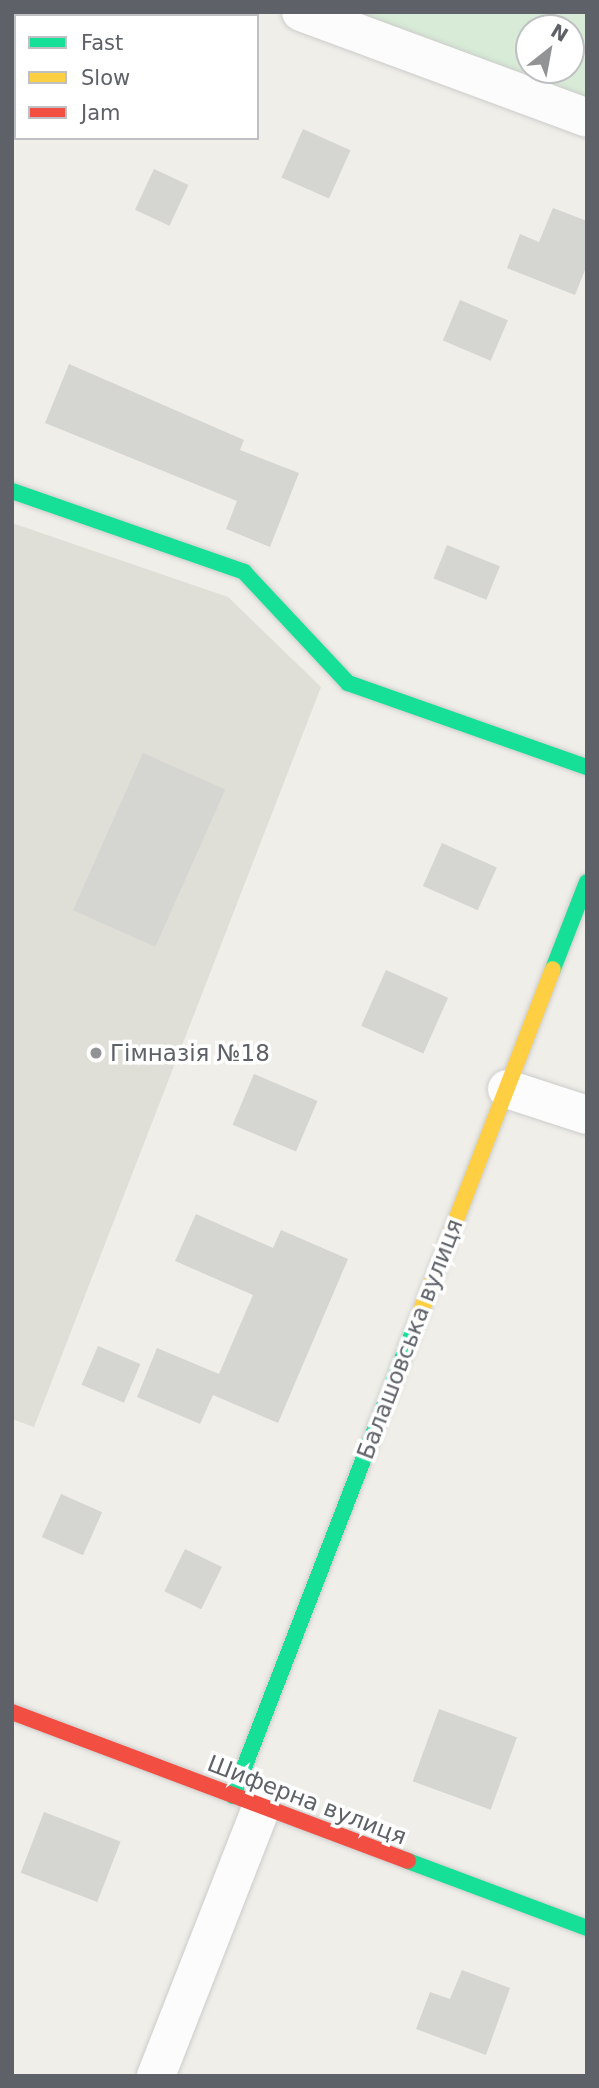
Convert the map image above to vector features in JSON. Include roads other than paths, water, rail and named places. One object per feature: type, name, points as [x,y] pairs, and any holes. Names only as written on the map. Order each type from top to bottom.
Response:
[{"type":"street","points":[[300,12],[587,118]]},
{"type":"street","points":[[12,491],[244,572],[348,683],[587,766]]},
{"type":"street","name":"Балашовська вулиця","points":[[156,2076],[247,1802],[507,1089],[587,882]]},
{"type":"street","points":[[507,1089],[587,1115]]},
{"type":"street","name":"Шиферна вулиця","points":[[12,1712],[587,1928]]},
{"type":"place","name":"Гімназія №18","points":[[96,1053]]}]
